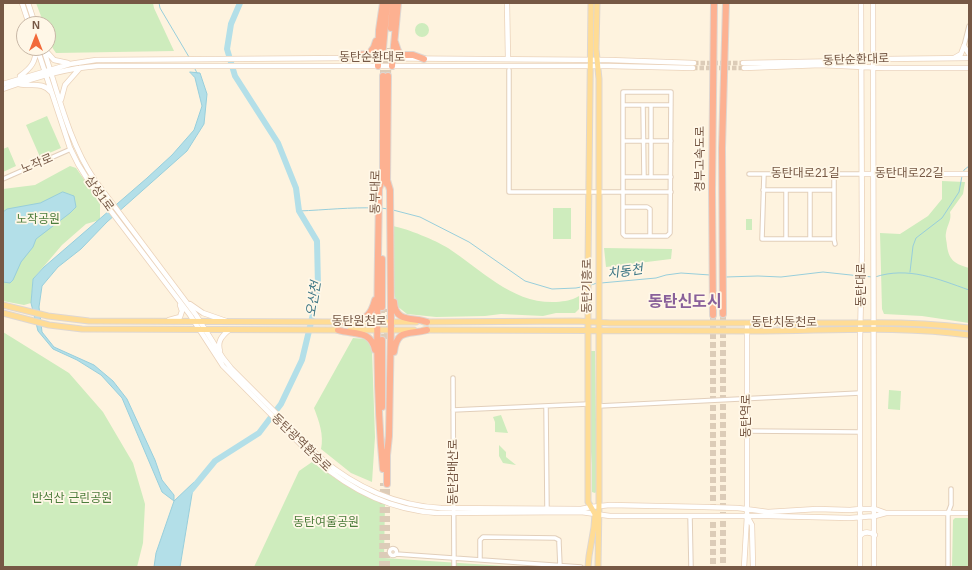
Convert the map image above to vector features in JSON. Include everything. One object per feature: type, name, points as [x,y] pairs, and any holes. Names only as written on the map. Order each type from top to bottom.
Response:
[{"type":"highway","points":[[378,66],[379,30],[383,3]]},
{"type":"highway","points":[[387,3],[386,48],[394,3]]},
{"type":"highway","points":[[392,66],[398,3]]},
{"type":"highway","name":"경부고속도로","points":[[713,315],[712,168],[714,3]]},
{"type":"highway","name":"경부고속도로","points":[[723,314],[723,102],[726,3]]},
{"type":"highway","points":[[349,58],[355,55],[369,54],[374,47],[379,30]]},
{"type":"highway","points":[[394,39],[401,55],[414,55],[424,59]]},
{"type":"highway","name":"동부대로","points":[[385,76],[385,308]]},
{"type":"highway","points":[[385,224],[391,294],[389,436],[385,483],[379,426],[377,367],[377,295],[385,224]]},
{"type":"highway","points":[[391,294],[394,306],[399,315],[406,319],[420,319],[427,322]]},
{"type":"highway","points":[[340,322],[348,319],[361,319],[369,315],[377,295]]},
{"type":"highway","points":[[338,330],[346,333],[363,334],[370,339],[374,344],[377,367]]},
{"type":"highway","points":[[390,368],[395,343],[401,336],[408,333],[427,330]]},
{"type":"highway","points":[[383,469],[384,340],[387,455]]},
{"type":"main road","name":"동탄기흥로","points":[[591,3],[588,263],[588,502],[597,515],[598,567]]},
{"type":"main road","name":"동탄기흥로","points":[[588,567],[599,506],[600,406],[597,3]]},
{"type":"main road","name":"동탄원천로","points":[[3,305],[48,316],[89,321],[599,322]]},
{"type":"main road","name":"동탄원천로","points":[[3,313],[49,325],[95,329],[599,330]]},
{"type":"main road","name":"동탄치동천로","points":[[599,322],[874,322],[930,324],[969,328]]},
{"type":"main road","name":"동탄치동천로","points":[[599,330],[746,331],[874,329],[969,335]]},
{"type":"main road","points":[[588,352],[590,349],[594,348],[598,349],[599,352]]},
{"type":"main road","points":[[588,491],[594,495],[599,492]]},
{"type":"street","points":[[22,3],[26,16]]},
{"type":"street","points":[[28,3],[32,16]]},
{"type":"street","points":[[507,3],[508,59]]},
{"type":"street","name":"동탄대로","points":[[860,567],[860,393],[862,292],[861,3]]},
{"type":"street","name":"동탄대로","points":[[873,3],[874,567]]},
{"type":"street","points":[[953,58],[961,54],[968,34],[969,26]]},
{"type":"street","points":[[964,46],[969,54]]},
{"type":"street","points":[[3,89],[16,81],[27,71],[32,65],[36,56]]},
{"type":"street","name":"삼성1로","points":[[41,56],[61,102],[73,140],[82,160],[107,201],[197,322]]},
{"type":"street","name":"삼성1로","points":[[45,56],[54,98],[71,149],[86,178],[107,201]]},
{"type":"street","points":[[49,56],[54,60],[70,64]]},
{"type":"street","name":"동탄순환대로","points":[[969,58],[873,59],[743,66],[820,65],[969,68]]},
{"type":"street","name":"동탄순환대로","points":[[178,59],[590,59],[694,65],[509,67],[104,66],[81,68],[64,72],[48,72],[62,66],[96,60],[178,59]]},
{"type":"street","points":[[62,66],[61,70],[64,72]]},
{"type":"street","points":[[509,67],[509,192],[671,192]]},
{"type":"street","points":[[61,102],[64,85],[81,68]]},
{"type":"street","points":[[3,84],[48,72]]},
{"type":"street","points":[[16,81],[23,85],[38,84],[45,86],[50,90],[54,98]]},
{"type":"street","points":[[623,92],[671,92],[671,105],[670,233],[667,236],[626,236],[623,234],[623,92]]},
{"type":"street","points":[[623,104],[671,105]]},
{"type":"street","points":[[643,105],[644,177]]},
{"type":"street","points":[[651,105],[651,177]]},
{"type":"street","points":[[623,141],[671,141]]},
{"type":"street","name":"노작로","points":[[3,179],[71,149]]},
{"type":"street","name":"동탄대로21길","points":[[749,174],[862,174]]},
{"type":"street","points":[[764,174],[762,239],[834,239]]},
{"type":"street","points":[[834,174],[835,244]]},
{"type":"street","name":"동탄대로22길","points":[[862,174],[969,174]]},
{"type":"street","points":[[623,177],[671,177]]},
{"type":"street","points":[[763,190],[834,190]]},
{"type":"street","points":[[786,190],[786,239]]},
{"type":"street","points":[[810,190],[810,239]]},
{"type":"street","points":[[623,207],[647,207],[650,209],[650,236]]},
{"type":"street","points":[[162,321],[180,317],[182,310],[180,298]]},
{"type":"street","points":[[180,298],[197,310],[228,322]]},
{"type":"street","name":"동탄광역환승로","points":[[197,322],[218,359],[299,440],[329,465],[354,482],[371,491],[417,505],[454,511],[581,512],[610,516],[690,516]]},
{"type":"street","name":"동탄역로","points":[[744,567],[747,516],[746,323]]},
{"type":"street","name":"동탄광역환승로","points":[[202,330],[240,380]]},
{"type":"street","points":[[223,358],[218,344],[222,336],[229,330]]},
{"type":"street","name":"동탄감배산로","points":[[453,378],[454,567]]},
{"type":"street","points":[[600,406],[860,393]]},
{"type":"street","points":[[453,410],[588,404]]},
{"type":"street","points":[[546,406],[547,510]]},
{"type":"street","points":[[747,431],[860,432]]},
{"type":"street","points":[[948,567],[948,513],[951,505],[951,489]]},
{"type":"street","name":"동탄광역환승로","points":[[454,511],[581,509],[610,505],[704,507],[747,510]]},
{"type":"street","points":[[691,567],[690,516],[758,516],[817,509],[860,509],[875,510],[886,513],[969,513]]},
{"type":"street","points":[[747,510],[769,514],[860,518],[886,513]]},
{"type":"street","points":[[747,516],[752,525],[753,567]]},
{"type":"street","points":[[860,536],[862,533],[866,532],[875,535]]},
{"type":"street","points":[[480,560],[480,540],[483,537],[555,538],[559,540],[560,566]]},
{"type":"street","points":[[745,545],[752,544]]},
{"type":"street","points":[[396,554],[581,567]]},
{"type":"green space","points":[[36,3],[153,3],[174,51],[56,53],[56,16],[41,16]]},
{"type":"green space","points":[[419,23],[425,23],[429,27],[429,33],[425,37],[419,37],[415,33],[415,27]]},
{"type":"green space","points":[[47,116],[61,148],[40,157],[26,125]]},
{"type":"green space","points":[[8,147],[16,166],[3,172],[3,149]]},
{"type":"green space","name":"노작공원","points":[[70,166],[76,168],[100,202],[100,220],[86,224],[62,245],[33,279],[31,303],[24,305],[3,301],[3,189],[35,185]]},
{"type":"green space","points":[[942,181],[965,182],[963,194],[950,212],[946,236],[948,251],[951,258],[960,265],[969,268],[969,323],[922,316],[884,314],[882,309],[880,233],[900,234],[928,216],[942,199]]},
{"type":"green space","points":[[553,208],[571,208],[571,239],[553,239]]},
{"type":"green space","points":[[746,219],[752,219],[752,230],[746,230]]},
{"type":"green space","points":[[393,226],[414,232],[443,245],[511,292],[525,298],[556,302],[573,299],[579,296],[579,309],[575,313],[556,313],[543,316],[501,314],[485,316],[436,317],[407,314],[397,306],[394,292]]},
{"type":"green space","points":[[604,248],[672,249],[671,259],[606,267]]},
{"type":"green space","name":"반석산 근린공원","points":[[3,332],[69,373],[103,412],[133,463],[145,504],[143,543],[137,567],[3,567]]},
{"type":"green space","points":[[353,338],[365,339],[370,344],[372,351],[375,437],[372,482],[351,473],[321,449],[321,433],[314,408]]},
{"type":"green space","points":[[591,351],[595,351],[597,491],[595,493],[592,492],[590,438],[589,353]]},
{"type":"green space","points":[[889,390],[901,391],[900,410],[888,409]]},
{"type":"green space","points":[[501,415],[508,433],[495,432],[495,422],[493,417]]},
{"type":"green space","points":[[499,445],[506,452],[506,457],[516,465],[503,463],[499,456]]},
{"type":"green space","name":"동탄여울공원","points":[[312,462],[338,480],[385,504],[384,558],[520,567],[254,567],[299,471]]},
{"type":"green space","points":[[955,518],[969,518],[969,567],[952,567],[953,520]]},
{"type":"water","points":[[190,72],[200,73],[207,94],[204,124],[187,151],[107,222],[81,249],[58,267],[42,286],[39,307],[42,332],[54,347],[94,365],[113,381],[127,399],[155,460],[162,480],[174,495],[174,501],[162,492],[122,398],[101,375],[77,360],[53,349],[38,331],[31,303],[33,279],[44,267],[147,178],[172,155],[194,130],[202,106],[195,78]]},
{"type":"water","points":[[63,192],[74,196],[76,207],[36,239],[33,247],[21,262],[13,280],[10,283],[3,282],[3,212],[7,209],[40,203]]},
{"type":"water","points":[[194,482],[180,567],[154,567],[156,553],[174,501]]},
{"type":"waterway","points":[[159,3],[160,8],[189,57]]},
{"type":"waterway","name":"오산천","points":[[187,495],[215,461],[259,433],[281,404],[302,360],[318,286],[317,241],[299,211],[296,188],[278,143],[235,76],[227,49],[231,24],[240,3]]},
{"type":"waterway","points":[[194,67],[197,73]]},
{"type":"waterway","points":[[963,173],[969,166]]},
{"type":"waterway","points":[[910,272],[913,246],[916,238],[942,218],[959,192],[962,176]]},
{"type":"waterway","name":"치동천","points":[[299,211],[376,208]]},
{"type":"waterway","name":"치동천","points":[[381,208],[388,209]]},
{"type":"waterway","name":"치동천","points":[[393,210],[420,217],[469,242],[525,281],[552,289],[586,286]]},
{"type":"waterway","name":"치동천","points":[[726,277],[781,277],[823,272],[860,276]]},
{"type":"waterway","name":"치동천","points":[[601,283],[656,278],[681,273],[710,275]]},
{"type":"waterway","name":"치동천","points":[[875,277],[887,274],[911,273],[934,278],[969,290]]},
{"type":"waterway","name":"치동천","points":[[863,276],[872,277]]},
{"type":"waterway","name":"치동천","points":[[591,285],[597,283]]},
{"type":"tunnel","points":[[383,48],[383,76]]},
{"type":"tunnel","points":[[388,76],[389,48]]},
{"type":"tunnel","points":[[694,63],[743,63]]},
{"type":"tunnel","points":[[693,68],[744,68]]},
{"type":"tunnel","points":[[382,307],[382,340]]},
{"type":"tunnel","points":[[387,309],[387,339]]},
{"type":"tunnel","points":[[723,314],[723,567]]},
{"type":"tunnel","points":[[713,315],[713,567]]},
{"type":"tunnel","points":[[382,567],[383,483]]},
{"type":"tunnel","points":[[387,485],[387,567]]},
{"type":"district","name":"동탄신도시","points":[[685,303]]}]
